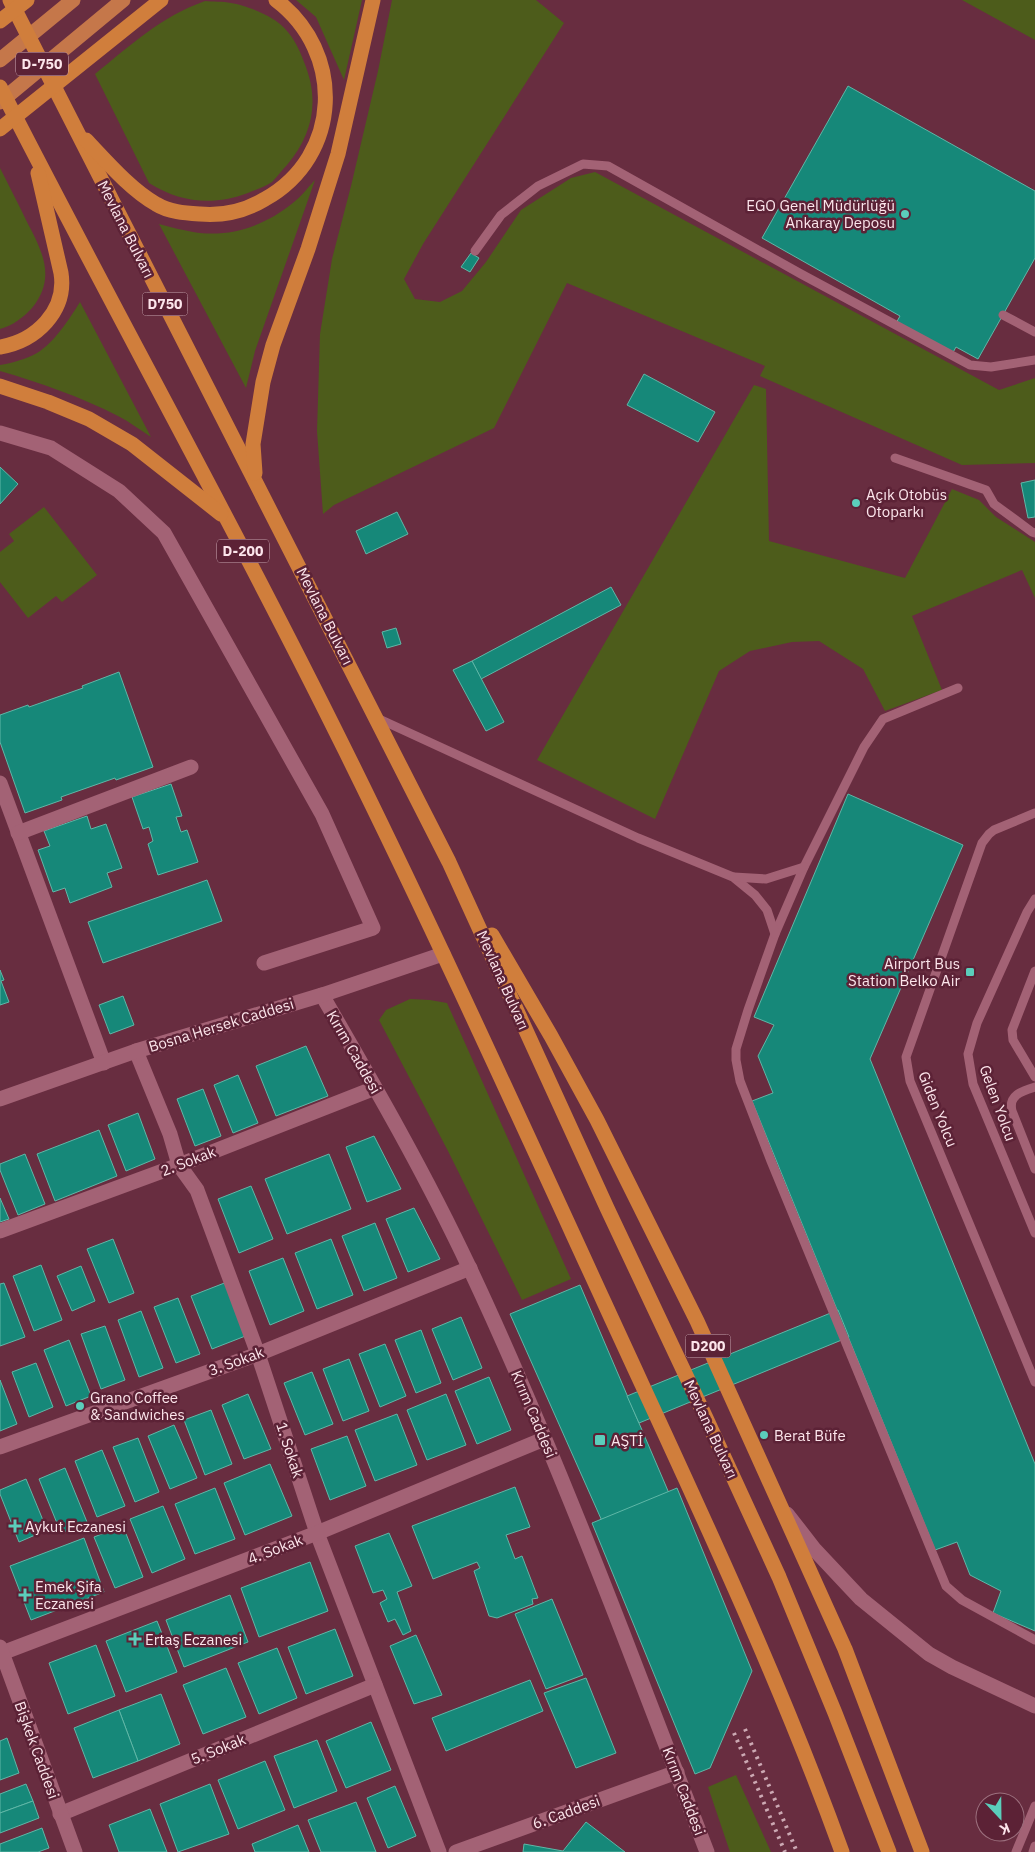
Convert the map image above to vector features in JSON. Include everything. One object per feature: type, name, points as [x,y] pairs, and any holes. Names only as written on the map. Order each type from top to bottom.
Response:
[{"type":"highway","name":"D-750","points":[[10,0],[74,129]]},
{"type":"highway","points":[[0,22],[26,0]]},
{"type":"highway","points":[[0,129],[161,0]]},
{"type":"highway","points":[[74,129],[139,193],[157,205],[180,213],[213,215],[245,209],[279,192],[297,174],[316,146],[326,110],[326,84],[319,58],[306,29],[291,11],[276,0]]},
{"type":"highway","name":"D-200","points":[[256,480],[253,444],[263,382],[273,345],[308,248],[338,154],[373,0]]},
{"type":"highway","name":"D-200","points":[[0,87],[344,748],[442,954]]},
{"type":"highway","name":"Mevlana Bulvarı","points":[[74,129],[256,480],[450,862],[607,1208],[706,1418],[778,1577],[835,1712],[888,1852]]},
{"type":"highway","points":[[0,347],[11,345],[36,332],[52,316],[60,301],[63,286],[33,152]]},
{"type":"highway","points":[[0,386],[48,402],[89,419],[115,434],[132,444],[225,517]]},
{"type":"highway","name":"D200","points":[[450,862],[598,1120],[697,1321],[845,1649],[922,1852]]},
{"type":"highway","points":[[442,954],[711,1533],[817,1782],[842,1852]]},
{"type":"main road","points":[[0,60],[73,0]]},
{"type":"main road","points":[[0,102],[123,0]]},
{"type":"street","points":[[0,433],[51,448],[119,491],[164,533],[322,814],[372,928],[264,963]]},
{"type":"street","points":[[18,834],[191,767]]},
{"type":"street","points":[[0,783],[104,1063]]},
{"type":"street","name":"Bosna Hersek Caddesi","points":[[0,1099],[136,1051],[322,995],[442,954]]},
{"type":"street","name":"Kırım Caddesi","points":[[322,995],[375,1088],[470,1268],[582,1530],[677,1772],[706,1852]]},
{"type":"street","name":"1. Sokak","points":[[136,1051],[170,1134],[180,1165],[197,1190],[258,1354],[317,1533],[439,1852]]},
{"type":"street","name":"2. Sokak","points":[[0,1231],[180,1165],[375,1088]]},
{"type":"street","name":"3. Sokak","points":[[0,1447],[258,1354],[470,1268]]},
{"type":"street","name":"4. Sokak","points":[[1,1650],[317,1533],[544,1439]]},
{"type":"street","points":[[777,1500],[815,1550],[861,1599],[929,1654],[1035,1706]]},
{"type":"street","name":"Bişkek Caddesi","points":[[1,1650],[75,1852]]},
{"type":"street","name":"5. Sokak","points":[[60,1814],[375,1685]]},
{"type":"street","name":"6. Caddesi","points":[[456,1852],[677,1772]]},
{"type":"lane","points":[[476,250],[502,216],[538,186],[583,164],[608,166],[970,366],[991,368],[1035,360]]},
{"type":"lane","points":[[1003,315],[1035,332]]},
{"type":"lane","points":[[895,458],[986,490],[994,504],[1035,533]]},
{"type":"lane","points":[[958,688],[883,720],[864,747],[804,867],[775,934],[760,973],[736,1049],[737,1069],[771,1162],[946,1586],[962,1600],[1035,1640]]},
{"type":"lane","points":[[377,718],[638,838],[733,877],[751,891],[764,906],[772,921],[775,934]]},
{"type":"lane","name":"Giden Yolcu","points":[[1035,813],[994,830],[982,843],[906,1062],[910,1080],[1035,1382]]},
{"type":"lane","points":[[733,877],[766,879],[804,867]]},
{"type":"lane","name":"Gelen Yolcu","points":[[1035,899],[1027,912],[977,1023],[968,1054],[974,1084],[1035,1234]]},
{"type":"lane","points":[[1035,971],[1012,1030],[1013,1040],[1035,1078]]},
{"type":"lane","points":[[1035,1087],[1017,1094],[1011,1103],[1012,1111],[1035,1169]]},
{"type":"lane","points":[[1016,1852],[1035,1806]]},
{"type":"lane","points":[[1033,1852],[1035,1846]]},
{"type":"green space","points":[[296,0],[362,0],[344,80],[316,17]]},
{"type":"green space","points":[[392,0],[536,0],[564,23],[423,244],[404,279],[415,299],[440,302],[462,291],[486,262],[521,210],[571,178],[595,172],[999,390],[1035,378],[1035,463],[962,465],[760,376],[765,366],[567,283],[494,428],[334,505],[323,514],[317,431],[320,334],[332,259],[378,71]]},
{"type":"green space","points":[[962,0],[1035,0],[1035,40]]},
{"type":"green space","points":[[205,1],[228,2],[250,8],[270,17],[284,28],[295,42],[304,62],[309,76],[313,103],[308,129],[303,141],[287,165],[272,182],[235,197],[210,201],[173,195],[149,183],[95,74],[160,23]]},
{"type":"green space","points":[[0,168],[42,253],[45,275],[40,297],[32,308],[17,321],[0,329]]},
{"type":"green space","points":[[315,180],[255,351],[246,388],[159,224],[207,233],[220,233],[247,228],[271,218],[283,210],[300,197]]},
{"type":"green space","points":[[80,302],[151,437],[122,418],[90,403],[0,371],[0,365],[24,359],[43,349],[61,330]]},
{"type":"green space","points":[[754,385],[766,389],[769,541],[905,578],[952,489],[979,500],[996,517],[1035,542],[1035,598],[1022,570],[912,616],[942,690],[885,711],[863,669],[819,641],[792,642],[750,651],[719,671],[655,819],[537,760]]},
{"type":"green space","points":[[44,507],[97,575],[62,602],[56,596],[28,618],[0,582],[0,552],[14,541],[9,534]]},
{"type":"green space","points":[[410,999],[447,1003],[571,1279],[522,1300],[448,1151],[379,1020],[386,1010]]},
{"type":"green space","points":[[736,1775],[771,1852],[730,1852],[708,1787]]},
{"type":"building","name":"EGO Genel Müdürlüğü Ankaray Deposu","points":[[848,86],[1035,191],[1035,258],[978,359],[956,347],[951,356],[895,325],[900,316],[762,238]]},
{"type":"building","points":[[471,253],[479,258],[470,272],[461,267]]},
{"type":"building","points":[[644,374],[715,412],[698,442],[627,405]]},
{"type":"building","points":[[0,467],[18,484],[0,504]]},
{"type":"building","points":[[1035,480],[1035,517],[1028,518],[1021,483]]},
{"type":"building","points":[[397,512],[408,534],[366,554],[356,531]]},
{"type":"building","points":[[611,587],[621,605],[481,679],[472,661]]},
{"type":"building","points":[[396,628],[401,644],[387,648],[382,632]]},
{"type":"building","points":[[472,661],[504,722],[486,731],[453,670]]},
{"type":"building","points":[[119,672],[153,767],[61,797],[62,800],[25,813],[0,742],[0,715],[83,688],[82,686]]},
{"type":"building","points":[[171,784],[182,816],[176,817],[181,832],[187,830],[198,862],[158,875],[148,844],[153,841],[149,827],[143,829],[132,797]]},
{"type":"building","points":[[848,794],[963,845],[870,1059],[1035,1464],[1035,1631],[993,1613],[1001,1591],[970,1575],[957,1542],[935,1550],[752,1101],[773,1093],[758,1056],[774,1025],[754,1017]]},
{"type":"building","points":[[87,816],[91,829],[106,824],[122,868],[107,873],[112,887],[70,903],[65,888],[53,892],[38,850],[50,846],[44,831]]},
{"type":"building","points":[[207,880],[222,921],[103,963],[88,922]]},
{"type":"building","points":[[0,970],[4,980],[1,981],[9,1002],[0,1005]]},
{"type":"building","points":[[123,996],[134,1025],[110,1034],[99,1005]]},
{"type":"building","points":[[306,1046],[328,1096],[276,1116],[256,1066]]},
{"type":"building","points":[[238,1075],[258,1123],[233,1133],[214,1085]]},
{"type":"building","points":[[203,1089],[221,1136],[195,1146],[177,1099]]},
{"type":"building","points":[[138,1113],[155,1159],[126,1171],[108,1125]]},
{"type":"building","points":[[99,1130],[117,1176],[55,1201],[37,1154]]},
{"type":"building","points":[[374,1136],[401,1189],[367,1202],[346,1147]]},
{"type":"building","points":[[25,1154],[45,1204],[18,1215],[0,1170],[0,1164]]},
{"type":"building","points":[[329,1154],[351,1209],[287,1234],[265,1179]]},
{"type":"building","points":[[251,1186],[273,1239],[239,1253],[218,1199]]},
{"type":"building","points":[[0,1198],[9,1219],[0,1222]]},
{"type":"building","points":[[414,1208],[440,1259],[408,1272],[386,1219]]},
{"type":"building","points":[[375,1223],[397,1278],[364,1291],[342,1236]]},
{"type":"building","points":[[113,1239],[134,1293],[109,1303],[87,1249]]},
{"type":"building","points":[[331,1239],[353,1295],[317,1309],[295,1253]]},
{"type":"building","points":[[283,1258],[304,1311],[270,1325],[249,1271]]},
{"type":"building","points":[[41,1265],[62,1320],[34,1331],[13,1276]]},
{"type":"building","points":[[81,1266],[95,1301],[72,1311],[57,1276]]},
{"type":"building","points":[[227,1282],[248,1335],[212,1349],[191,1296]]},
{"type":"building","points":[[4,1283],[25,1337],[0,1346],[0,1284]]},
{"type":"building","points":[[580,1285],[680,1519],[614,1548],[510,1314]]},
{"type":"building","points":[[178,1298],[200,1354],[176,1363],[154,1307]]},
{"type":"building","points":[[838,1310],[849,1337],[639,1423],[627,1396]]},
{"type":"building","points":[[141,1311],[163,1368],[139,1377],[118,1320]]},
{"type":"building","points":[[461,1317],[482,1368],[453,1380],[432,1329]]},
{"type":"building","points":[[105,1326],[125,1380],[101,1389],[81,1334]]},
{"type":"building","points":[[421,1330],[441,1383],[416,1393],[395,1340]]},
{"type":"building","points":[[69,1340],[91,1396],[66,1406],[44,1350]]},
{"type":"building","points":[[385,1344],[406,1396],[380,1407],[359,1354]]},
{"type":"building","points":[[349,1359],[369,1411],[343,1421],[323,1369]]},
{"type":"building","points":[[36,1363],[53,1407],[29,1417],[12,1372]]},
{"type":"building","points":[[312,1372],[333,1424],[305,1435],[284,1383]]},
{"type":"building","points":[[489,1377],[511,1430],[477,1444],[455,1391]]},
{"type":"building","points":[[0,1380],[17,1424],[0,1431]]},
{"type":"building","points":[[248,1394],[271,1449],[244,1459],[222,1405]]},
{"type":"building","points":[[446,1394],[466,1445],[427,1460],[407,1410]]},
{"type":"building","points":[[211,1410],[232,1464],[205,1475],[184,1420]]},
{"type":"building","points":[[397,1414],[417,1465],[375,1481],[355,1430]]},
{"type":"building","points":[[174,1425],[197,1478],[170,1489],[148,1436]]},
{"type":"building","points":[[347,1436],[366,1486],[330,1500],[311,1449]]},
{"type":"building","points":[[138,1438],[159,1492],[135,1502],[113,1447]]},
{"type":"building","points":[[102,1450],[125,1506],[97,1517],[75,1461]]},
{"type":"building","points":[[270,1464],[292,1516],[245,1535],[224,1483]]},
{"type":"building","points":[[65,1468],[87,1522],[61,1533],[39,1479]]},
{"type":"building","points":[[26,1479],[47,1530],[19,1542],[0,1490]]},
{"type":"building","points":[[515,1487],[530,1527],[506,1535],[515,1559],[522,1556],[538,1598],[532,1599],[533,1604],[497,1618],[489,1616],[474,1571],[480,1568],[477,1562],[433,1579],[412,1526]]},
{"type":"building","points":[[215,1488],[235,1539],[195,1554],[175,1504]]},
{"type":"building","points":[[677,1488],[752,1671],[710,1768],[695,1774],[592,1523]]},
{"type":"building","points":[[163,1506],[185,1559],[152,1573],[130,1519]]},
{"type":"building","points":[[123,1526],[143,1577],[115,1588],[94,1537]]},
{"type":"building","points":[[389,1533],[412,1586],[397,1592],[411,1631],[403,1635],[395,1619],[388,1622],[380,1603],[387,1599],[383,1590],[373,1593],[355,1546]]},
{"type":"building","points":[[84,1538],[104,1592],[31,1620],[10,1566]]},
{"type":"building","points":[[310,1562],[328,1611],[259,1637],[241,1588]]},
{"type":"building","points":[[230,1595],[248,1642],[184,1667],[166,1620]]},
{"type":"building","points":[[552,1599],[583,1675],[546,1689],[515,1614]]},
{"type":"building","points":[[157,1621],[177,1672],[126,1692],[106,1641]]},
{"type":"building","points":[[335,1629],[353,1676],[306,1694],[288,1647]]},
{"type":"building","points":[[416,1635],[442,1695],[414,1704],[390,1646]]},
{"type":"building","points":[[96,1645],[115,1696],[68,1714],[49,1663]]},
{"type":"building","points":[[277,1648],[297,1698],[259,1714],[238,1663]]},
{"type":"building","points":[[226,1668],[246,1717],[203,1734],[183,1685]]},
{"type":"building","points":[[586,1678],[616,1753],[576,1768],[544,1693]]},
{"type":"building","points":[[530,1680],[543,1711],[446,1751],[432,1718]]},
{"type":"building","points":[[161,1694],[180,1744],[138,1761],[119,1710]]},
{"type":"building","points":[[119,1710],[138,1761],[93,1778],[74,1728]]},
{"type":"building","points":[[371,1722],[391,1770],[346,1788],[326,1741]]},
{"type":"building","points":[[7,1738],[19,1773],[0,1780],[0,1741]]},
{"type":"building","points":[[317,1740],[337,1791],[294,1808],[274,1756]]},
{"type":"building","points":[[265,1761],[285,1810],[238,1829],[218,1780]]},
{"type":"building","points":[[26,1784],[33,1801],[0,1813],[0,1794]]},
{"type":"building","points":[[210,1784],[229,1834],[178,1852],[160,1804]]},
{"type":"building","points":[[395,1786],[416,1836],[388,1848],[367,1798]]},
{"type":"building","points":[[33,1801],[39,1818],[0,1833],[0,1813]]},
{"type":"building","points":[[356,1802],[376,1852],[321,1852],[308,1820]]},
{"type":"building","points":[[150,1809],[167,1852],[119,1852],[109,1825]]},
{"type":"building","points":[[586,1822],[625,1852],[523,1852],[524,1844],[563,1851]]},
{"type":"building","points":[[298,1825],[309,1852],[255,1852],[252,1844]]},
{"type":"building","points":[[42,1828],[49,1848],[38,1852],[0,1852],[0,1844]]},
{"type":"railway","points":[[745,1729],[797,1852]]},
{"type":"railway","points":[[734,1733],[785,1852]]},
{"type":"place","name":"EGO Genel Müdürlüğü Ankaray Deposu","points":[[905,214]]},
{"type":"place","name":"Açık Otobüs Otoparkı","points":[[856,503]]},
{"type":"place","name":"Airport Bus Station Belko Air","points":[[970,972]]},
{"type":"place","name":"Grano Coffee & Sandwiches","points":[[80,1406]]},
{"type":"place","name":"Berat Büfe","points":[[764,1435]]},
{"type":"place","name":"AŞTİ","points":[[600,1440]]},
{"type":"place","name":"Aykut Eczanesi","points":[[15,1526]]},
{"type":"place","name":"Emek Şifa Eczanesi","points":[[25,1595]]},
{"type":"place","name":"Ertaş Eczanesi","points":[[135,1639]]}]
